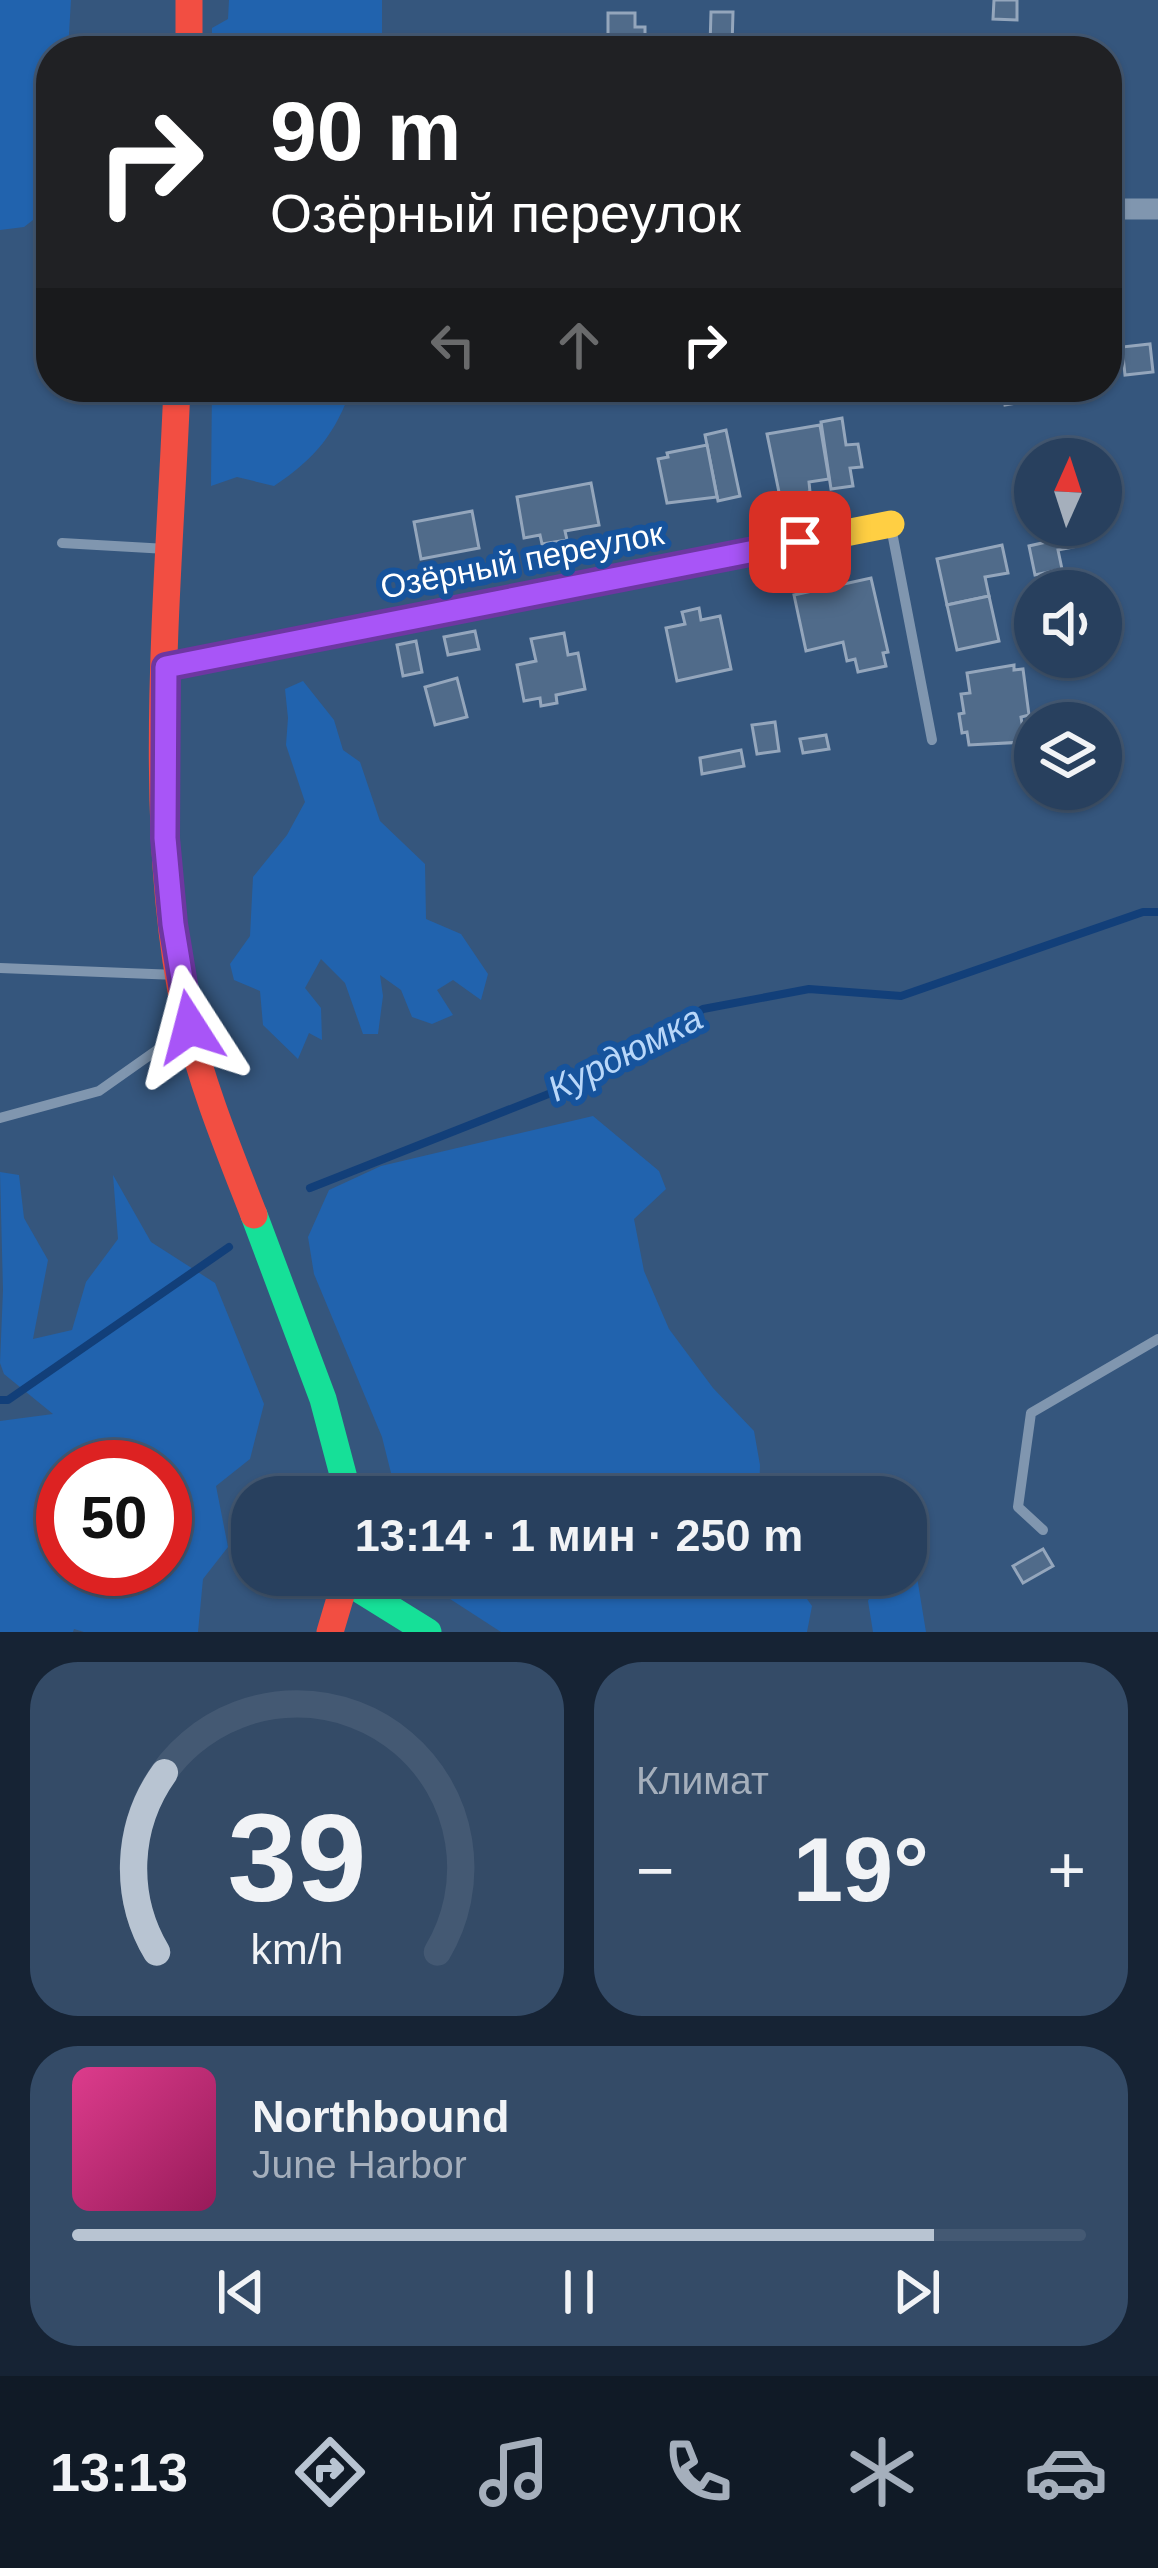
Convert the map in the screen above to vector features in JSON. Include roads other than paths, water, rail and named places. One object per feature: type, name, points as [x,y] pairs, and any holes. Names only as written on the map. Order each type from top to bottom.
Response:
[{"type":"main road","points":[[189,0],[189,36]]},
{"type":"main road","points":[[177,402],[166,667],[165,838],[190,1027],[238,1177],[314,1373],[345,1476]]},
{"type":"main road","name":"Озёрный переулок","points":[[166,667],[890,524]]},
{"type":"main road","points":[[329,1632],[340,1596]]},
{"type":"main road","points":[[373,1596],[428,1632]]},
{"type":"street","points":[[1122,209],[1158,209]]},
{"type":"lane","points":[[890,524],[932,740]]},
{"type":"lane","points":[[62,543],[172,549]]},
{"type":"lane","points":[[0,968],[182,975]]},
{"type":"lane","points":[[0,1118],[99,1091],[190,1027]]},
{"type":"lane","points":[[1043,1530],[1018,1508],[1031,1413],[1158,1339]]},
{"type":"waterway","name":"Курдюмка","points":[[310,1188],[584,1080],[703,1009],[809,989],[901,996],[1143,912],[1158,912]]},
{"type":"waterway","name":"Курдюмка","points":[[0,1400],[8,1400],[229,1247]]}]
